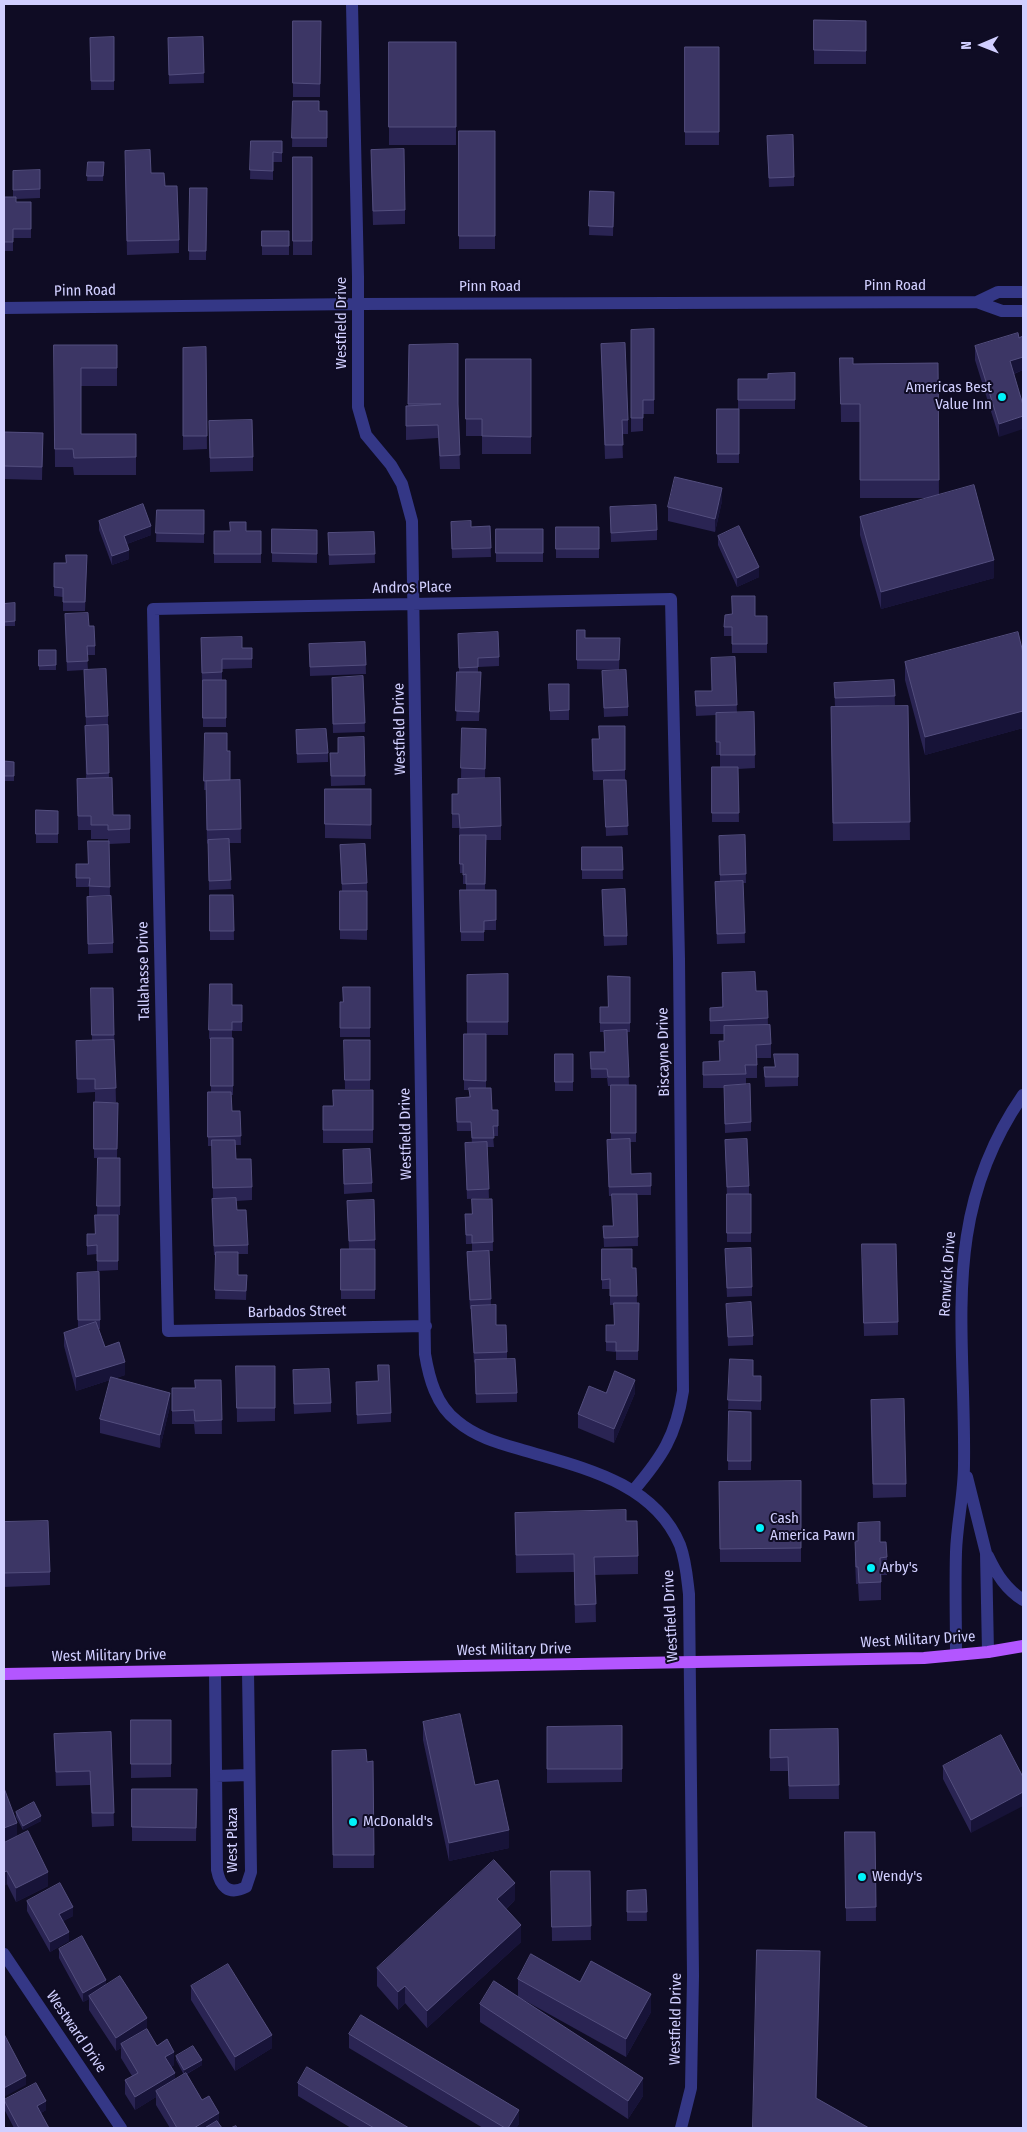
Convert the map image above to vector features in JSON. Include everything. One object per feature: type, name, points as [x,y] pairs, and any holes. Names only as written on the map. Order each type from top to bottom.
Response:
[{"type":"main road","name":"West Military Drive","points":[[4,1674],[924,1658],[988,1652],[1023,1646]]},
{"type":"street","name":"Westfield Drive","points":[[352,4],[358,304],[358,407],[366,435],[391,466],[402,484],[412,521],[425,1354],[433,1388],[455,1421],[492,1441],[611,1478],[633,1491],[667,1522],[680,1546],[686,1569],[689,1594],[693,1976],[691,2088],[681,2128]]},
{"type":"street","name":"Pinn Road","points":[[977,302],[998,292],[1023,292]]},
{"type":"street","name":"Pinn Road","points":[[4,308],[358,304],[977,302],[1002,311],[1023,311]]},
{"type":"street","name":"Andros Place","points":[[153,609],[671,599]]},
{"type":"street","name":"Biscayne Drive","points":[[633,1491],[650,1470],[672,1435],[680,1413],[683,1392],[679,959],[671,599]]},
{"type":"street","name":"Tallahasse Drive","points":[[153,609],[168,1331]]},
{"type":"street","name":"Renwick Drive","points":[[956,1655],[956,1552],[964,1467],[961,1297],[963,1259],[968,1224],[977,1189],[989,1155],[1011,1112],[1023,1095]]},
{"type":"street","name":"Barbados Street","points":[[168,1331],[426,1326]]},
{"type":"street","name":"Renwick Drive","points":[[964,1467],[986,1553],[988,1652]]},
{"type":"street","name":"Renwick Drive","points":[[986,1553],[1002,1582],[1011,1592],[1023,1600]]},
{"type":"street","name":"West Plaza","points":[[215,1671],[218,1870],[220,1881],[225,1887],[238,1891],[246,1887],[251,1872],[248,1671]]},
{"type":"street","points":[[216,1776],[249,1775]]},
{"type":"street","name":"Westward Drive","points":[[4,1954],[120,2128]]},
{"type":"building","points":[[814,20],[866,21],[866,51],[814,50]]},
{"type":"building","points":[[293,21],[321,21],[320,84],[293,83]]},
{"type":"building","points":[[114,37],[114,81],[91,81],[90,38]]},
{"type":"building","points":[[203,37],[204,73],[169,75],[168,38]]},
{"type":"building","points":[[389,42],[456,42],[456,127],[389,127]]},
{"type":"building","points":[[685,47],[719,47],[719,132],[685,132]]},
{"type":"building","points":[[293,101],[319,101],[319,111],[327,111],[327,138],[292,138]]},
{"type":"building","points":[[459,131],[495,131],[495,236],[459,236]]},
{"type":"building","points":[[793,135],[794,177],[769,178],[767,136]]},
{"type":"building","points":[[251,141],[282,141],[282,153],[273,152],[273,171],[250,170]]},
{"type":"building","points":[[404,149],[405,210],[373,211],[371,150]]},
{"type":"building","points":[[150,150],[151,173],[164,173],[165,186],[177,186],[179,240],[127,241],[125,151]]},
{"type":"building","points":[[293,157],[312,157],[312,241],[293,241]]},
{"type":"building","points":[[88,162],[104,162],[103,176],[87,176]]},
{"type":"building","points":[[40,170],[40,189],[13,190],[13,171]]},
{"type":"building","points":[[190,188],[207,188],[206,251],[189,251]]},
{"type":"building","points":[[590,191],[614,192],[613,227],[589,226]]},
{"type":"building","points":[[4,197],[16,197],[16,202],[31,202],[31,229],[13,229],[13,242],[4,242]]},
{"type":"building","points":[[262,231],[289,231],[289,246],[262,246]]},
{"type":"building","points":[[654,329],[654,400],[643,400],[643,418],[631,418],[631,330]]},
{"type":"building","name":"Americas Best Value Inn","points":[[1018,333],[1019,338],[1023,336],[1023,357],[1010,361],[1023,405],[1023,416],[999,424],[975,346]]},
{"type":"building","points":[[625,343],[628,420],[622,420],[623,445],[605,445],[601,344]]},
{"type":"building","points":[[458,344],[460,455],[440,456],[438,425],[406,426],[406,406],[441,404],[408,404],[409,345]]},
{"type":"building","points":[[54,345],[117,345],[117,368],[81,368],[81,434],[136,434],[136,457],[74,458],[73,449],[55,449]]},
{"type":"building","points":[[206,347],[207,436],[183,436],[183,348]]},
{"type":"building","points":[[840,358],[853,358],[853,364],[938,363],[939,480],[860,480],[860,404],[841,404]]},
{"type":"building","points":[[466,359],[531,359],[531,437],[482,436],[482,419],[466,419]]},
{"type":"building","points":[[795,373],[795,400],[738,400],[738,379],[768,379],[768,374]]},
{"type":"building","points":[[717,409],[739,409],[739,454],[717,454]]},
{"type":"building","points":[[252,420],[253,457],[210,458],[209,421]]},
{"type":"building","points":[[4,432],[43,433],[42,467],[4,466]]},
{"type":"building","points":[[675,477],[722,488],[715,519],[668,507]]},
{"type":"building","points":[[974,485],[994,560],[881,592],[860,517]]},
{"type":"building","points":[[143,504],[151,526],[124,536],[129,550],[112,556],[99,521]]},
{"type":"building","points":[[656,505],[657,530],[611,533],[610,507]]},
{"type":"building","points":[[157,510],[204,510],[204,534],[156,533]]},
{"type":"building","points":[[471,521],[471,527],[490,526],[491,548],[452,549],[451,522]]},
{"type":"building","points":[[230,522],[246,522],[246,531],[261,531],[261,554],[214,554],[214,531],[230,531]]},
{"type":"building","points":[[739,526],[759,567],[737,578],[718,536]]},
{"type":"building","points":[[556,527],[599,527],[599,549],[556,549]]},
{"type":"building","points":[[272,529],[317,530],[317,554],[272,553]]},
{"type":"building","points":[[496,529],[543,529],[543,553],[496,553]]},
{"type":"building","points":[[374,532],[375,554],[329,555],[328,533]]},
{"type":"building","points":[[66,555],[87,555],[85,602],[63,602],[63,588],[54,587],[54,563],[66,563]]},
{"type":"building","points":[[732,596],[755,596],[755,616],[767,616],[767,644],[732,644],[732,627],[724,627],[725,615],[732,614]]},
{"type":"building","points":[[15,603],[15,621],[4,622],[4,604]]},
{"type":"building","points":[[88,613],[89,626],[94,626],[95,646],[87,646],[88,661],[67,662],[65,614]]},
{"type":"building","points":[[577,630],[585,630],[585,638],[620,638],[619,660],[577,660]]},
{"type":"building","points":[[498,632],[499,657],[478,658],[478,667],[459,668],[458,634]]},
{"type":"building","points":[[1018,632],[1023,653],[1023,711],[925,737],[905,662]]},
{"type":"building","points":[[242,637],[242,648],[252,648],[252,659],[222,659],[222,672],[202,673],[201,638]]},
{"type":"building","points":[[365,642],[366,665],[310,667],[309,644]]},
{"type":"building","points":[[39,650],[56,650],[56,665],[39,666]]},
{"type":"building","points":[[735,657],[737,705],[696,706],[695,691],[712,691],[711,658]]},
{"type":"building","points":[[106,669],[108,716],[86,717],[84,670]]},
{"type":"building","points":[[626,670],[628,707],[604,708],[602,671]]},
{"type":"building","points":[[457,672],[481,672],[479,712],[456,711]]},
{"type":"building","points":[[363,676],[365,723],[333,724],[332,678]]},
{"type":"building","points":[[203,680],[226,680],[226,718],[203,718]]},
{"type":"building","points":[[894,680],[895,696],[835,698],[834,683]]},
{"type":"building","points":[[549,684],[569,684],[569,710],[550,711]]},
{"type":"building","points":[[908,706],[910,822],[833,823],[831,707]]},
{"type":"building","points":[[754,712],[755,755],[720,755],[720,742],[716,742],[716,713]]},
{"type":"building","points":[[108,725],[109,773],[87,774],[85,726]]},
{"type":"building","points":[[599,726],[625,726],[625,770],[593,771],[592,739],[599,739]]},
{"type":"building","points":[[462,728],[486,729],[485,769],[461,768]]},
{"type":"building","points":[[326,729],[328,753],[297,754],[296,730]]},
{"type":"building","points":[[205,733],[227,733],[227,751],[230,751],[230,780],[204,781]]},
{"type":"building","points":[[364,737],[365,776],[331,776],[330,753],[338,753],[338,738]]},
{"type":"building","points":[[4,761],[14,762],[14,776],[4,776]]},
{"type":"building","points":[[712,767],[738,767],[739,813],[712,813]]},
{"type":"building","points":[[112,778],[113,815],[130,815],[130,829],[108,830],[108,825],[91,825],[91,816],[78,816],[77,779]]},
{"type":"building","points":[[500,778],[501,826],[460,828],[459,814],[452,814],[452,794],[458,794],[458,779]]},
{"type":"building","points":[[240,780],[241,829],[207,830],[206,781]]},
{"type":"building","points":[[604,780],[626,780],[628,826],[606,827]]},
{"type":"building","points":[[325,789],[371,789],[371,825],[325,824]]},
{"type":"building","points":[[36,810],[58,811],[58,834],[36,834]]},
{"type":"building","points":[[460,835],[486,835],[485,884],[466,884],[466,874],[463,875],[463,864],[460,864]]},
{"type":"building","points":[[745,835],[746,874],[720,875],[719,836]]},
{"type":"building","points":[[229,839],[231,880],[209,881],[208,840]]},
{"type":"building","points":[[88,841],[109,841],[110,887],[89,886],[90,878],[76,878],[76,864],[88,864]]},
{"type":"building","points":[[365,844],[367,883],[342,884],[340,845]]},
{"type":"building","points":[[582,847],[622,847],[623,870],[582,870]]},
{"type":"building","points":[[743,881],[745,933],[717,934],[715,882]]},
{"type":"building","points":[[625,889],[627,936],[604,936],[602,890]]},
{"type":"building","points":[[460,890],[496,890],[496,920],[484,921],[484,932],[461,932]]},
{"type":"building","points":[[340,891],[367,891],[367,930],[340,930]]},
{"type":"building","points":[[210,895],[233,895],[234,931],[210,931]]},
{"type":"building","points":[[111,896],[113,943],[88,944],[87,897]]},
{"type":"building","points":[[755,972],[756,991],[767,991],[768,1018],[710,1021],[710,1008],[723,1007],[722,973]]},
{"type":"building","points":[[508,974],[508,1022],[467,1022],[467,975]]},
{"type":"building","points":[[608,976],[630,977],[630,1023],[600,1023],[600,1007],[608,1007]]},
{"type":"building","points":[[210,984],[232,984],[232,1005],[242,1005],[242,1022],[232,1022],[232,1030],[209,1030]]},
{"type":"building","points":[[343,987],[370,987],[370,1028],[340,1028],[340,1002],[343,1002]]},
{"type":"building","points":[[91,988],[113,988],[114,1035],[92,1035]]},
{"type":"building","points":[[770,1025],[771,1044],[756,1045],[757,1065],[745,1065],[746,1074],[703,1075],[703,1062],[720,1061],[719,1041],[724,1041],[724,1026]]},
{"type":"building","points":[[627,1030],[629,1077],[608,1077],[607,1069],[591,1069],[590,1052],[605,1052],[604,1031]]},
{"type":"building","points":[[464,1034],[486,1034],[486,1081],[464,1080]]},
{"type":"building","points":[[211,1038],[233,1038],[233,1086],[211,1086]]},
{"type":"building","points":[[114,1040],[116,1088],[95,1089],[95,1079],[77,1079],[76,1041]]},
{"type":"building","points":[[344,1040],[370,1040],[370,1080],[345,1080]]},
{"type":"building","points":[[555,1054],[573,1054],[573,1082],[555,1082]]},
{"type":"building","points":[[774,1054],[798,1054],[798,1077],[765,1077],[764,1067],[775,1067]]},
{"type":"building","points":[[750,1084],[751,1122],[725,1124],[724,1086]]},
{"type":"building","points":[[611,1085],[636,1085],[636,1133],[611,1133]]},
{"type":"building","points":[[469,1088],[491,1088],[492,1110],[498,1110],[498,1126],[493,1126],[494,1138],[472,1138],[471,1122],[457,1122],[456,1098],[470,1097]]},
{"type":"building","points":[[333,1090],[373,1090],[373,1130],[323,1130],[323,1106],[333,1106]]},
{"type":"building","points":[[208,1092],[231,1092],[232,1111],[240,1111],[241,1136],[208,1137]]},
{"type":"building","points":[[94,1102],[118,1103],[117,1149],[94,1149]]},
{"type":"building","points":[[630,1139],[631,1174],[651,1173],[651,1186],[609,1187],[607,1140]]},
{"type":"building","points":[[747,1139],[749,1186],[727,1187],[725,1140]]},
{"type":"building","points":[[212,1140],[235,1140],[236,1159],[251,1159],[252,1187],[213,1188]]},
{"type":"building","points":[[487,1142],[489,1189],[467,1190],[465,1143]]},
{"type":"building","points":[[370,1149],[372,1183],[344,1184],[343,1150]]},
{"type":"building","points":[[98,1158],[120,1158],[120,1206],[97,1206]]},
{"type":"building","points":[[612,1194],[637,1194],[638,1237],[604,1238],[603,1226],[613,1226]]},
{"type":"building","points":[[727,1194],[751,1194],[751,1233],[727,1233]]},
{"type":"building","points":[[236,1198],[237,1210],[246,1210],[248,1245],[214,1246],[212,1199]]},
{"type":"building","points":[[472,1199],[492,1199],[493,1242],[472,1243],[472,1235],[466,1235],[465,1214],[472,1214]]},
{"type":"building","points":[[374,1200],[375,1240],[349,1241],[347,1201]]},
{"type":"building","points":[[95,1215],[118,1215],[118,1261],[97,1261],[97,1245],[87,1246],[87,1234],[95,1234]]},
{"type":"building","points":[[862,1244],[896,1244],[898,1322],[864,1323]]},
{"type":"building","points":[[751,1248],[752,1287],[727,1288],[725,1249]]},
{"type":"building","points":[[341,1249],[375,1249],[375,1290],[341,1290]]},
{"type":"building","points":[[602,1249],[632,1249],[632,1268],[636,1268],[637,1296],[610,1296],[610,1279],[602,1280]]},
{"type":"building","points":[[489,1251],[491,1299],[470,1300],[467,1252]]},
{"type":"building","points":[[216,1252],[238,1252],[238,1275],[247,1275],[246,1291],[215,1290]]},
{"type":"building","points":[[99,1272],[100,1320],[78,1320],[77,1273]]},
{"type":"building","points":[[751,1302],[753,1336],[728,1337],[726,1304]]},
{"type":"building","points":[[614,1303],[639,1303],[638,1351],[616,1351],[616,1342],[606,1342],[606,1325],[614,1325]]},
{"type":"building","points":[[496,1305],[496,1325],[506,1325],[507,1352],[474,1353],[471,1306]]},
{"type":"building","points":[[96,1322],[105,1347],[119,1342],[125,1362],[76,1377],[64,1333]]},
{"type":"building","points":[[515,1359],[517,1393],[476,1394],[475,1360]]},
{"type":"building","points":[[730,1359],[753,1360],[753,1376],[761,1376],[761,1401],[728,1400]]},
{"type":"building","points":[[378,1365],[389,1365],[391,1413],[357,1415],[356,1382],[378,1381]]},
{"type":"building","points":[[236,1366],[275,1366],[275,1408],[237,1408]]},
{"type":"building","points":[[329,1369],[331,1403],[294,1404],[293,1370]]},
{"type":"building","points":[[615,1371],[635,1380],[614,1429],[578,1414],[589,1386],[606,1393]]},
{"type":"building","points":[[111,1377],[170,1393],[160,1435],[100,1419]]},
{"type":"building","points":[[195,1380],[221,1380],[222,1420],[195,1421],[194,1410],[172,1411],[172,1388],[195,1388]]},
{"type":"building","points":[[904,1399],[906,1484],[873,1484],[871,1400]]},
{"type":"building","points":[[729,1411],[751,1412],[751,1461],[728,1461]]},
{"type":"building","name":"Cash America Pawn","points":[[801,1481],[801,1548],[720,1549],[719,1482]]},
{"type":"building","points":[[626,1510],[626,1521],[637,1521],[638,1556],[594,1557],[596,1604],[575,1605],[574,1554],[516,1555],[515,1513]]},
{"type":"building","points":[[48,1521],[50,1572],[4,1573],[4,1522]]},
{"type":"building","name":"Arby's","points":[[880,1522],[880,1542],[886,1542],[887,1557],[880,1558],[881,1582],[859,1583],[855,1541],[858,1541],[858,1523]]},
{"type":"building","points":[[460,1714],[475,1785],[498,1780],[509,1830],[449,1843],[423,1722]]},
{"type":"building","points":[[131,1720],[171,1720],[171,1764],[131,1764]]},
{"type":"building","points":[[622,1726],[622,1769],[547,1769],[547,1727]]},
{"type":"building","points":[[838,1729],[839,1785],[789,1786],[788,1757],[770,1758],[770,1730]]},
{"type":"building","points":[[111,1732],[114,1813],[92,1813],[90,1771],[56,1772],[54,1734]]},
{"type":"building","points":[[1001,1735],[1023,1777],[1023,1792],[971,1820],[943,1766]]},
{"type":"building","name":"McDonald's","points":[[366,1750],[367,1762],[373,1761],[374,1855],[333,1855],[332,1751]]},
{"type":"building","points":[[4,1788],[17,1823],[4,1828]]},
{"type":"building","points":[[132,1789],[197,1789],[196,1828],[132,1827]]},
{"type":"building","points":[[34,1802],[41,1816],[23,1826],[16,1812]]},
{"type":"building","points":[[28,1831],[48,1872],[16,1888],[7,1871],[4,1872],[4,1843]]},
{"type":"building","points":[[845,1832],[875,1832],[876,1907],[846,1908]]},
{"type":"building","points":[[494,1860],[515,1883],[497,1899],[521,1925],[427,2011],[405,1986],[398,1992],[377,1968]]},
{"type":"building","points":[[551,1871],[590,1871],[591,1926],[552,1927]]},
{"type":"building","points":[[60,1883],[73,1907],[59,1914],[69,1932],[50,1942],[27,1901]]},
{"type":"building","points":[[646,1890],[647,1912],[627,1912],[627,1891]]},
{"type":"building","points":[[82,1936],[106,1980],[83,1993],[59,1949]]},
{"type":"building","points":[[757,1950],[820,1951],[816,2098],[869,2128],[753,2128]]},
{"type":"building","points":[[531,1954],[580,1982],[591,1961],[651,1994],[626,2039],[518,1979]]},
{"type":"building","points":[[228,1964],[272,2035],[235,2057],[191,1986]]},
{"type":"building","points":[[120,1976],[147,2018],[116,2038],[89,1996]]},
{"type":"building","points":[[494,1981],[643,2078],[628,2101],[480,2004]]},
{"type":"building","points":[[361,2015],[519,2110],[508,2128],[505,2128],[349,2034]]},
{"type":"building","points":[[147,2029],[157,2046],[167,2039],[174,2052],[165,2057],[175,2073],[135,2097],[125,2080],[138,2073],[121,2044]]},
{"type":"building","points":[[4,2034],[26,2076],[4,2088]]},
{"type":"building","points":[[193,2046],[202,2060],[184,2070],[176,2056]]},
{"type":"building","points":[[307,2067],[409,2128],[374,2128],[298,2083]]},
{"type":"building","points":[[186,2073],[202,2100],[209,2096],[219,2113],[194,2128],[177,2128],[156,2091]]},
{"type":"building","points":[[36,2083],[46,2101],[37,2106],[49,2128],[19,2128],[4,2100]]},
{"type":"building","points":[[217,2121],[222,2128],[205,2128]]},
{"type":"place","name":"Americas Best Value Inn","points":[[1002,397]]},
{"type":"place","name":"Cash America Pawn","points":[[760,1528]]},
{"type":"place","name":"Arby's","points":[[871,1568]]},
{"type":"place","name":"McDonald's","points":[[353,1822]]},
{"type":"place","name":"Wendy's","points":[[862,1877]]}]
